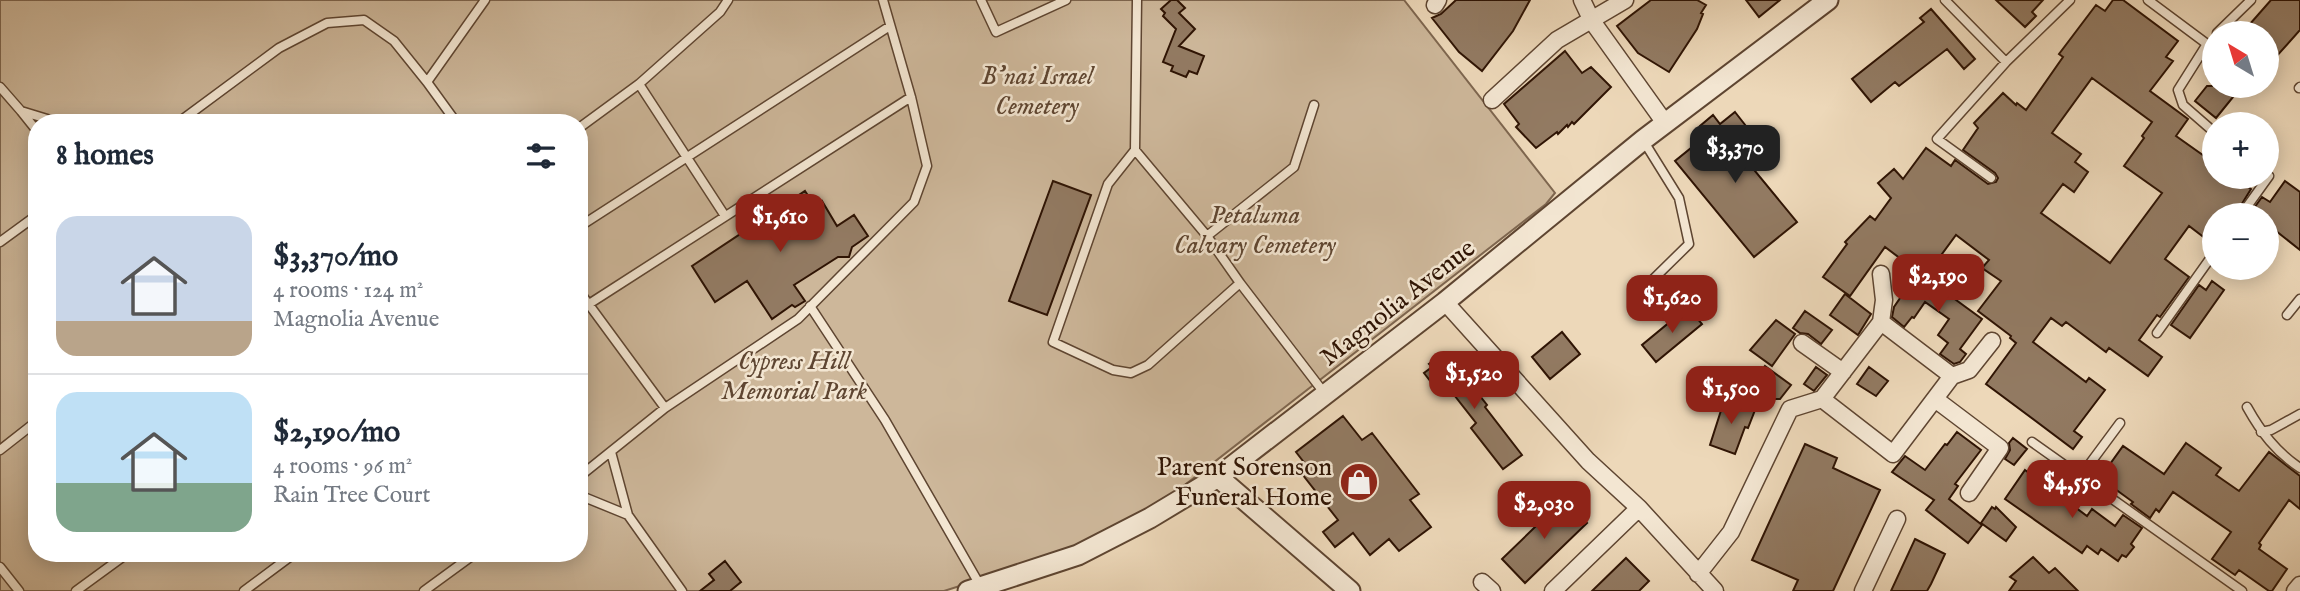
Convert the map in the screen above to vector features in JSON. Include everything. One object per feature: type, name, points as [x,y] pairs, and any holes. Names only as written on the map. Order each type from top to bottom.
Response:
[{"type":"street","points":[[1582,0],[1592,21],[1665,123]]},
{"type":"street","points":[[1492,100],[1557,40],[1625,0]]},
{"type":"street","name":"Magnolia Avenue","points":[[974,589],[1078,555],[1150,518],[1218,477],[1445,302],[1643,140],[1824,1]]},
{"type":"street","points":[[1698,573],[1731,532],[1790,409],[1822,399],[1881,322],[1884,300],[1881,274]]},
{"type":"street","points":[[1445,302],[1588,461],[1639,508],[1715,591]]},
{"type":"street","points":[[1881,322],[1952,376]]},
{"type":"street","points":[[1822,399],[1893,454],[1952,376],[1969,370],[1992,341]]},
{"type":"street","points":[[1802,343],[1843,372]]},
{"type":"street","points":[[1935,399],[2000,448],[1969,493]]},
{"type":"street","points":[[1218,477],[1350,591]]},
{"type":"street","points":[[1553,591],[1639,508]]},
{"type":"street","points":[[1863,591],[1897,519]]},
{"type":"street","points":[[2295,591],[2300,585]]},
{"type":"lane","points":[[427,82],[485,0]]},
{"type":"lane","points":[[588,122],[639,85],[720,12],[728,0]]},
{"type":"lane","points":[[588,470],[665,408],[798,319],[914,202],[927,166],[911,97],[883,0]]},
{"type":"lane","points":[[981,0],[996,32],[1066,0]]},
{"type":"lane","points":[[1137,0],[1136,150],[1108,184],[1053,342],[1113,370],[1131,373],[1148,365],[1240,283]]},
{"type":"lane","points":[[1945,0],[2006,62]]},
{"type":"lane","points":[[1991,178],[1937,139],[2006,62],[2070,0]]},
{"type":"lane","points":[[2148,0],[2202,40]]},
{"type":"lane","points":[[2229,21],[2251,0]]},
{"type":"lane","points":[[190,114],[279,48],[327,23],[365,20],[394,41],[450,114]]},
{"type":"lane","points":[[588,221],[890,26]]},
{"type":"lane","points":[[2202,52],[2178,90],[2183,105],[2202,122]]},
{"type":"lane","points":[[639,85],[725,216]]},
{"type":"lane","points":[[0,87],[28,120]]},
{"type":"lane","points":[[665,408],[589,304],[911,97]]},
{"type":"lane","points":[[1207,236],[1294,167],[1314,105]]},
{"type":"lane","points":[[21,111],[31,114]]},
{"type":"lane","points":[[1633,299],[1689,244],[1679,198],[1643,140]]},
{"type":"lane","points":[[1136,150],[1207,236],[1325,394]]},
{"type":"lane","points":[[0,242],[28,222]]},
{"type":"lane","points":[[2157,333],[2202,270]]},
{"type":"lane","points":[[2287,316],[2300,299]]},
{"type":"lane","points":[[810,306],[885,420],[974,589]]},
{"type":"lane","points":[[2247,407],[2261,432],[2286,458],[2300,468]]},
{"type":"lane","points":[[2261,432],[2272,430],[2300,414]]},
{"type":"lane","points":[[2080,477],[2120,423]]},
{"type":"lane","points":[[0,450],[28,428]]},
{"type":"lane","points":[[2032,442],[2242,591]]},
{"type":"lane","points":[[611,452],[628,515],[682,591]]},
{"type":"lane","points":[[588,499],[628,515]]},
{"type":"lane","points":[[76,591],[116,562]]},
{"type":"lane","points":[[244,591],[283,562]]},
{"type":"lane","points":[[424,591],[464,562]]},
{"type":"lane","points":[[0,567],[19,591]]},
{"type":"green space","name":"Cypress Hill Memorial Park","points":[[0,0],[1404,0],[1555,193],[1546,204],[1168,498],[1127,522],[1061,554],[944,591],[0,591]]},
{"type":"building","points":[[1171,0],[1177,0],[1185,8],[1179,13],[1195,29],[1179,46],[1204,56],[1197,74],[1189,71],[1186,77],[1171,71],[1173,66],[1163,62],[1176,29],[1163,16],[1165,13],[1161,9]]},
{"type":"building","points":[[1456,0],[1530,0],[1513,31],[1482,71],[1459,52],[1432,18],[1441,14]]},
{"type":"building","points":[[1651,0],[1697,0],[1706,5],[1697,29],[1669,72],[1638,53],[1617,26]]},
{"type":"building","points":[[1746,0],[1780,0],[1759,17]]},
{"type":"building","points":[[1996,0],[2043,0],[2032,12],[2036,16],[2025,27]]},
{"type":"building","points":[[2113,0],[2123,0],[2178,41],[2166,57],[2173,61],[2150,91],[2188,119],[2176,136],[2202,154],[2202,189],[2251,189],[2242,203],[2202,203],[2202,236],[2189,226],[2165,259],[2189,277],[2160,317],[2157,315],[2139,340],[2162,357],[2148,376],[2109,348],[2106,352],[2066,322],[2062,326],[2051,318],[2033,342],[2086,382],[2089,378],[2105,390],[2074,431],[2082,437],[2073,449],[1986,384],[2016,343],[2011,336],[1978,311],[2001,281],[1982,268],[1989,260],[1956,235],[1925,277],[1885,247],[1850,296],[1823,277],[1847,244],[1845,242],[1870,216],[1875,220],[1891,198],[1878,183],[1894,169],[1903,179],[1926,148],[1951,166],[1955,160],[1988,184],[1996,182],[1998,178],[1995,173],[1963,150],[1978,128],[1974,123],[2003,93],[2026,110],[2063,57],[2059,54],[2096,5],[2105,11]],"holes":[[[2092,78],[2152,122],[2142,136],[2144,138],[2124,166],[2162,193],[2110,263],[2041,213],[2063,184],[2074,192],[2088,172],[2075,162],[2081,154],[2052,133]]]},
{"type":"building","points":[[2271,0],[2300,0],[2300,30],[2279,53],[2279,21],[2253,21]]},
{"type":"building","points":[[1931,9],[1975,59],[1964,69],[1947,49],[1899,86],[1895,82],[1871,102],[1852,79],[1924,22],[1920,18]]},
{"type":"building","points":[[1565,51],[1582,73],[1591,67],[1611,87],[1574,124],[1572,122],[1568,127],[1567,125],[1536,148],[1516,127],[1519,124],[1504,104]]},
{"type":"building","points":[[2202,92],[2202,98],[2232,98],[2221,112],[2209,112],[2195,101]]},
{"type":"building","points":[[1735,112],[1753,135],[1736,148],[1797,222],[1754,257],[1675,161],[1707,135],[1700,126],[1713,115],[1720,124]]},
{"type":"building","points":[[1053,181],[1091,195],[1047,315],[1009,301]]},
{"type":"building","points":[[2285,181],[2300,192],[2300,250],[2279,233],[2279,203],[2258,203],[2262,197],[2270,202]]},
{"type":"building","points":[[805,191],[815,206],[822,201],[837,226],[854,215],[868,236],[852,247],[849,257],[838,257],[794,285],[805,301],[795,307],[792,305],[772,319],[747,281],[715,302],[692,266]]},
{"type":"building","points":[[1915,270],[1982,319],[1960,349],[1966,354],[1960,362],[1954,364],[1940,354],[1948,343],[1938,335],[1949,319],[1925,302],[1904,327],[1892,317],[1894,307],[1907,288],[1903,285]]},
{"type":"building","points":[[2212,281],[2224,290],[2190,338],[2171,325],[2199,285],[2206,290]]},
{"type":"building","points":[[1845,294],[1871,314],[1858,335],[1830,315]]},
{"type":"building","points":[[1688,307],[1702,324],[1656,362],[1642,345]]},
{"type":"building","points":[[1805,311],[1832,330],[1821,344],[1808,334],[1793,328]]},
{"type":"building","points":[[1776,320],[1795,334],[1772,366],[1750,350]]},
{"type":"building","points":[[1562,332],[1580,354],[1550,379],[1532,357]]},
{"type":"building","points":[[1443,354],[1469,388],[1472,386],[1487,405],[1485,407],[1522,455],[1503,469],[1471,428],[1476,423],[1447,386],[1438,391],[1424,373],[1432,367],[1429,364]]},
{"type":"building","points":[[1765,366],[1791,385],[1780,399],[1775,399],[1752,383]]},
{"type":"building","points":[[1816,367],[1827,375],[1814,391],[1804,384]]},
{"type":"building","points":[[1869,367],[1888,381],[1876,396],[1857,384]]},
{"type":"building","points":[[1725,398],[1755,410],[1735,454],[1710,445]]},
{"type":"building","name":"Parent Sorenson Funeral Home","points":[[1343,416],[1362,440],[1372,433],[1419,494],[1410,500],[1431,527],[1399,551],[1389,539],[1370,555],[1353,533],[1335,547],[1323,532],[1338,520],[1299,470],[1306,465],[1296,452]]},
{"type":"building","points":[[1957,432],[1981,450],[1955,484],[1958,486],[1949,499],[1982,525],[1968,543],[1926,510],[1934,500],[1892,472],[1905,456],[1925,470]]},
{"type":"building","points":[[2013,438],[2027,449],[2014,465],[2005,459]]},
{"type":"building","points":[[2186,443],[2221,468],[2216,475],[2239,491],[2269,452],[2300,476],[2300,509],[2289,500],[2259,543],[2259,549],[2287,569],[2272,591],[2239,570],[2235,575],[2212,559],[2231,532],[2173,492],[2159,512],[2156,509],[2150,518],[2100,478],[2123,446],[2164,474]]},
{"type":"building","points":[[1805,444],[1837,458],[1833,468],[1880,490],[1833,591],[1793,591],[1798,580],[1752,560]]},
{"type":"building","points":[[2025,470],[2087,516],[2092,509],[2115,526],[2123,515],[2142,528],[2131,544],[2134,547],[2126,557],[2122,555],[2118,561],[2101,549],[2098,554],[2087,546],[2082,553],[2005,499]]},
{"type":"building","points":[[1564,499],[1587,523],[1525,583],[1502,559]]},
{"type":"building","points":[[1992,507],[1996,507],[2016,527],[2006,541],[1981,523]]},
{"type":"building","points":[[1915,539],[1945,554],[1927,591],[1891,591]]},
{"type":"building","points":[[2033,557],[2049,573],[2055,568],[2078,591],[2009,591],[2016,581],[2010,577]]},
{"type":"building","points":[[1626,558],[1649,581],[1639,591],[1592,591]]},
{"type":"building","points":[[725,561],[741,582],[730,591],[700,591],[714,580],[709,574]]},
{"type":"place","name":"Parent Sorenson Funeral Home","points":[[1359,482]]},
{"type":"park label","name":"B'nai Israel Cemetery","points":[[1037,91]]},
{"type":"park label","name":"Petaluma Calvary Cemetery","points":[[1255,230]]}]
